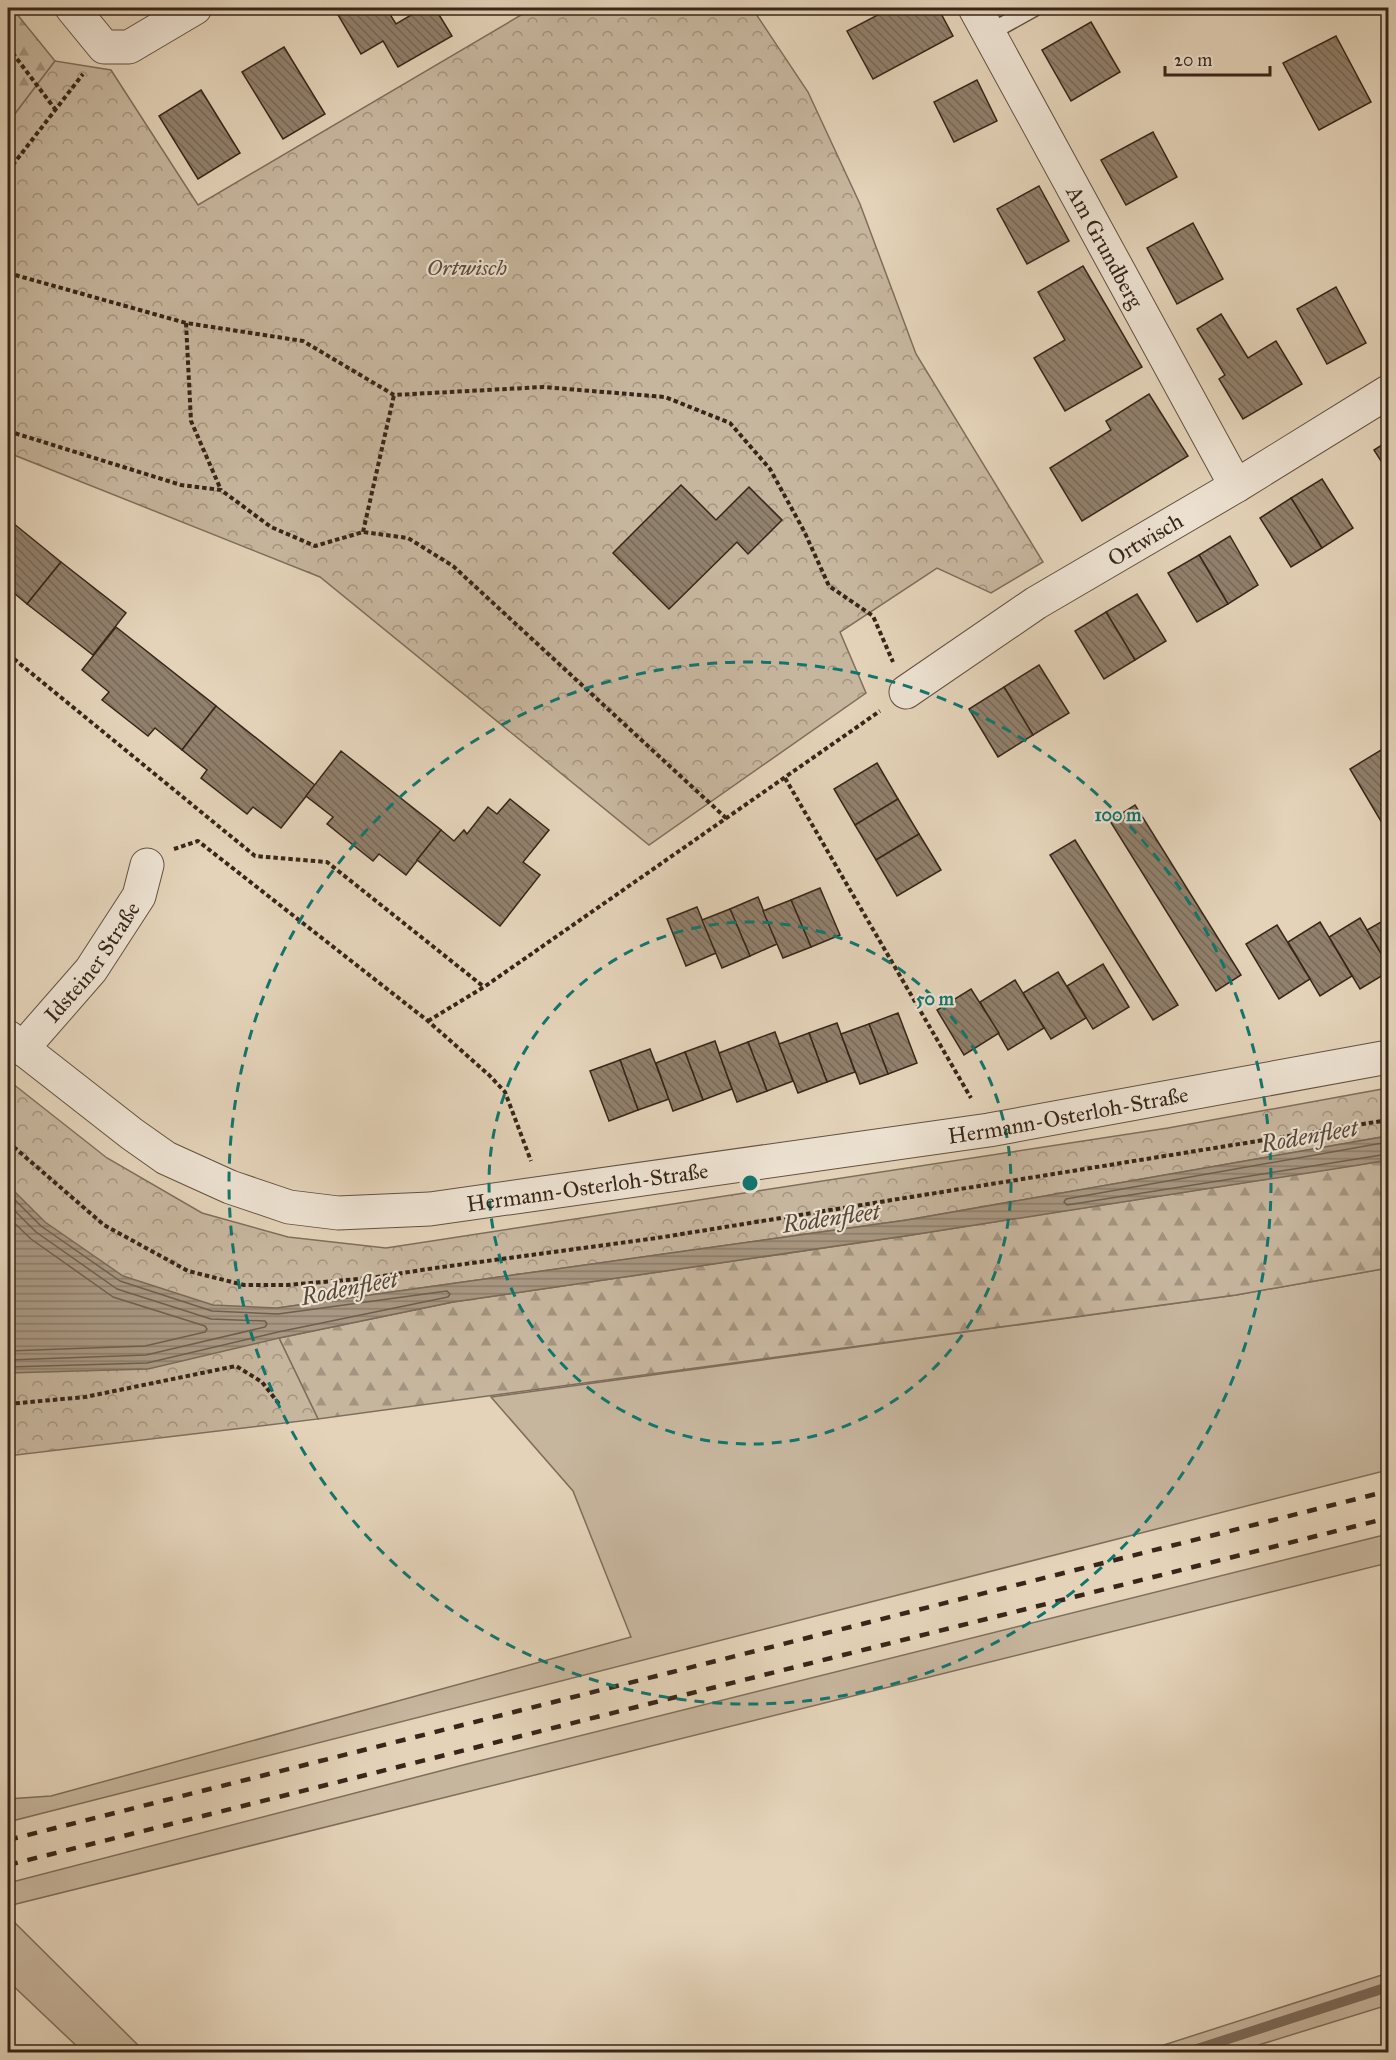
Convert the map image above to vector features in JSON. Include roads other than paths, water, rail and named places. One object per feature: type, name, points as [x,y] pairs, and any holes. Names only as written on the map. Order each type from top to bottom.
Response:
[{"type":"street","points":[[72,8],[104,47],[129,47],[195,8]]},
{"type":"street","name":"Am Grundberg","points":[[982,20],[1236,486]]},
{"type":"street","name":"Ortwisch","points":[[906,692],[1036,603],[1236,486],[1389,392]]},
{"type":"street","name":"Idsteiner Straße","points":[[15,1043],[91,970],[139,896],[147,865]]},
{"type":"street","name":"Hermann-Osterloh-Straße","points":[[15,1043],[166,1158],[230,1187],[289,1207],[338,1214],[430,1209],[990,1130],[1389,1057]]},
{"type":"lane","points":[[982,20],[1034,8]]},
{"type":"water","points":[[1388,1136],[1388,1160],[1359,1165],[905,1236],[453,1302],[279,1338],[148,1369],[8,1373],[8,1185],[45,1222],[123,1276],[213,1305],[277,1308],[907,1220]]},
{"type":"waterway","points":[[1188,2052],[1388,1987]]},
{"type":"railway","points":[[8,1840],[1388,1491]]},
{"type":"railway","points":[[8,1865],[1388,1518]]},
{"type":"water label","name":"Rodenfleet","points":[[1309,1136]]},
{"type":"water label","name":"Rodenfleet","points":[[831,1218]]},
{"type":"water label","name":"Rodenfleet","points":[[349,1288]]}]
